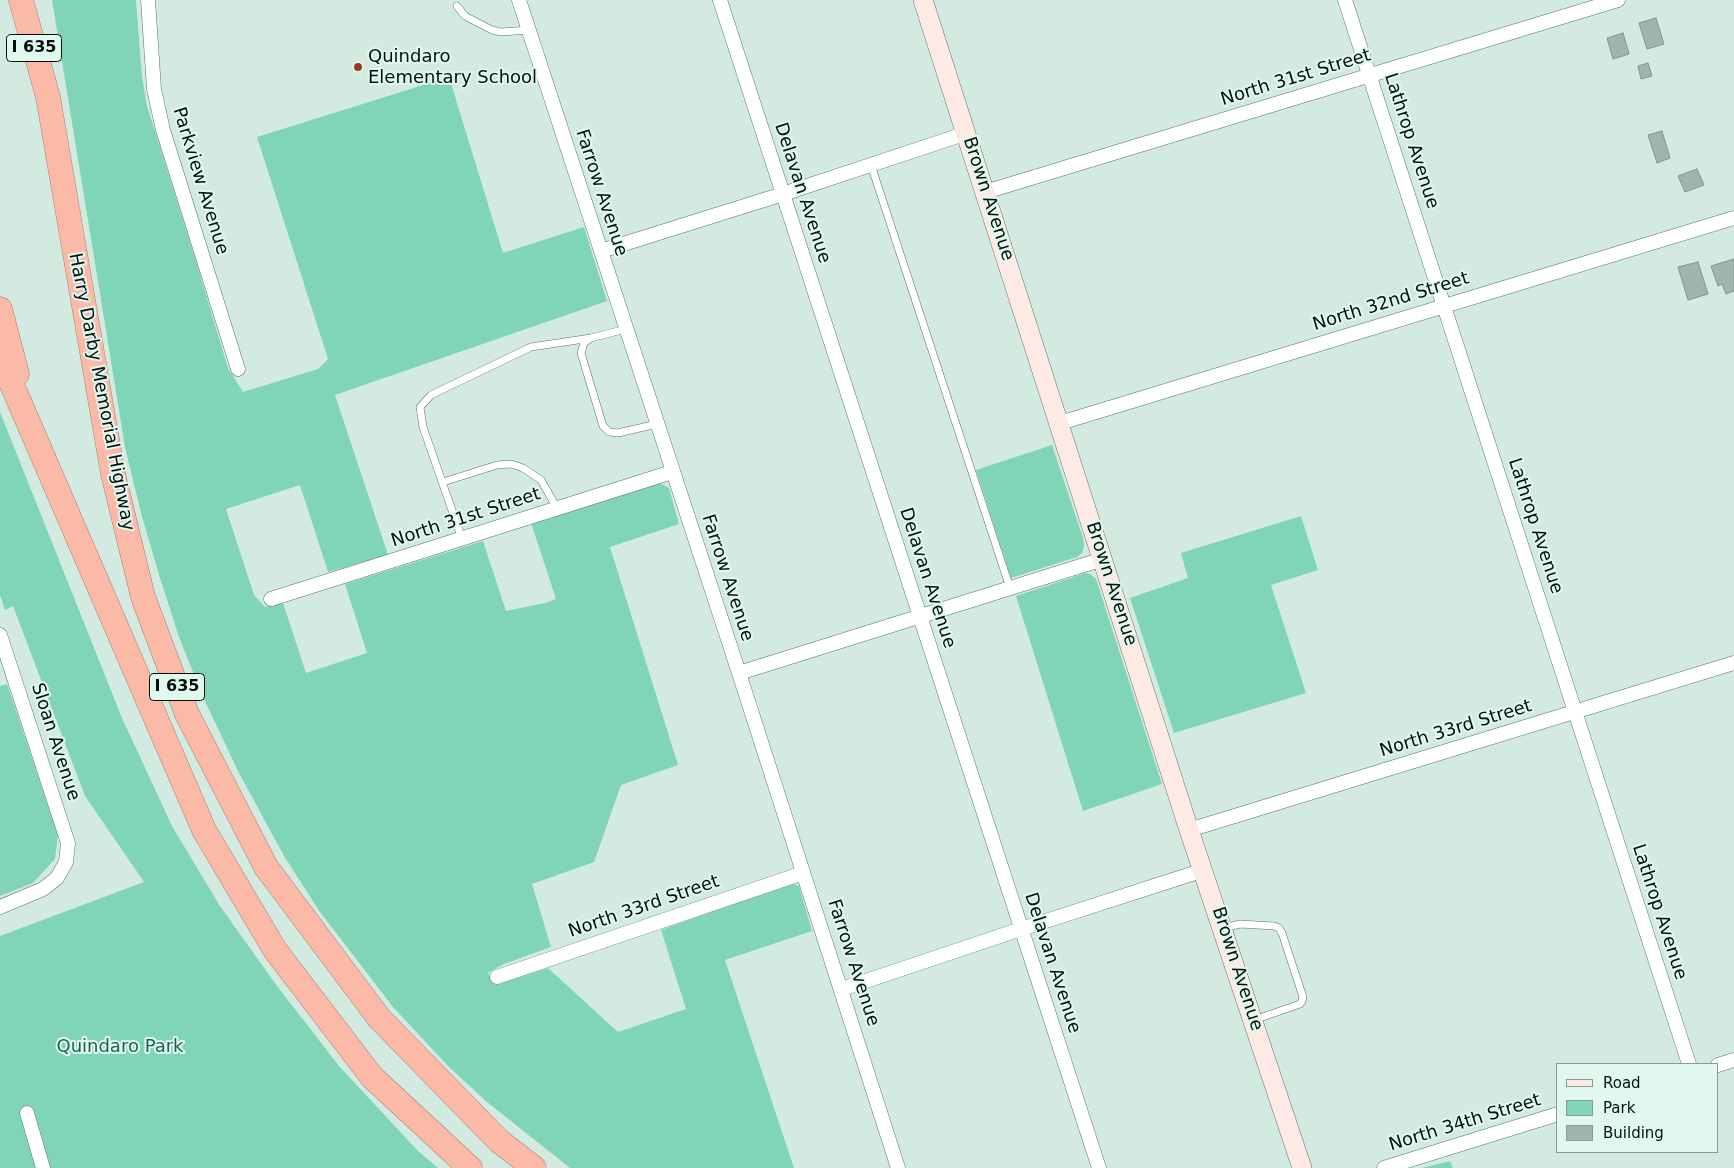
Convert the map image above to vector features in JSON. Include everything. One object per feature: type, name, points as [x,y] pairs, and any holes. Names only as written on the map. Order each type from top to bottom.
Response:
[{"type":"highway","name":"Harry Darby Memorial Highway","points":[[21,0],[48,97],[113,474],[143,597],[187,714],[266,867],[379,1018],[499,1141],[534,1168]]},
{"type":"highway","points":[[36,0],[48,97]]},
{"type":"highway","points":[[0,309],[33,434]]},
{"type":"highway","name":"I 635","points":[[0,357],[204,830],[275,950],[372,1077],[470,1168]]},
{"type":"main road","name":"Brown Avenue","points":[[927,1],[985,192],[1190,830],[1302,1168]]},
{"type":"street","name":"Parkview Avenue","points":[[148,0],[154,89],[163,130],[238,369]]},
{"type":"street","name":"Farrow Avenue","points":[[519,0],[842,989],[898,1168]]},
{"type":"street","name":"Delavan Avenue","points":[[720,0],[1099,1168]]},
{"type":"street","name":"Lathrop Avenue","points":[[1345,0],[1689,1063]]},
{"type":"street","name":"North 31st Street","points":[[985,192],[1618,0]]},
{"type":"street","points":[[600,251],[783,194],[967,133]]},
{"type":"street","name":"North 32nd Street","points":[[1060,423],[1734,218]]},
{"type":"street","name":"North 31st Street","points":[[271,599],[672,472]]},
{"type":"street","points":[[739,673],[1103,559]]},
{"type":"street","name":"Sloan Avenue","points":[[0,635],[6,670],[68,843],[66,862],[57,878],[43,889],[0,907]]},
{"type":"street","name":"North 33rd Street","points":[[1190,830],[1734,663]]},
{"type":"street","points":[[842,989],[1204,870]]},
{"type":"street","name":"North 33rd Street","points":[[497,978],[804,873]]},
{"type":"street","points":[[1719,1065],[1734,1060]]},
{"type":"street","points":[[28,1113],[44,1168]]},
{"type":"street","name":"North 34th Street","points":[[1384,1168],[1556,1115]]},
{"type":"lane","points":[[457,6],[465,16],[492,30],[501,32],[529,30]]},
{"type":"lane","points":[[871,165],[1010,588]]},
{"type":"lane","points":[[462,538],[423,427],[420,406],[431,395],[531,347],[591,338],[626,330]]},
{"type":"lane","points":[[591,338],[584,343],[581,353],[603,426],[609,432],[618,434],[657,424]]},
{"type":"lane","points":[[443,482],[497,465],[511,464],[523,468],[541,480],[557,508]]},
{"type":"lane","points":[[1223,928],[1240,924],[1279,928],[1303,997],[1300,1004],[1253,1020]]},
{"type":"green space","points":[[52,0],[136,0],[142,76],[147,106],[228,368],[243,392],[318,369],[328,359],[257,137],[449,77],[503,253],[584,227],[607,301],[335,395],[388,555],[328,572],[300,485],[226,509],[254,595],[265,607],[283,603],[306,673],[367,653],[345,584],[483,541],[506,611],[545,603],[556,599],[531,523],[651,484],[662,484],[669,488],[679,524],[610,547],[678,765],[621,785],[594,862],[532,884],[551,947],[504,964],[488,973],[494,985],[548,968],[618,1032],[686,1009],[661,930],[791,883],[799,886],[812,931],[725,960],[794,1168],[570,1168],[487,1102],[449,1067],[393,1007],[320,912],[284,856],[238,771],[203,697],[179,637],[141,513],[125,447]]},
{"type":"green space","name":"Quindaro Park","points":[[0,412],[122,718],[172,826],[220,906],[277,986],[339,1066],[418,1151],[438,1168],[0,1168],[0,936],[144,882],[85,796],[13,606],[5,610],[0,595]]},
{"type":"green space","points":[[1052,445],[1083,538],[1082,553],[1077,557],[1011,578],[976,470]]},
{"type":"green space","points":[[1301,516],[1318,570],[1271,585],[1306,693],[1174,733],[1130,598],[1188,578],[1181,553]]},
{"type":"green space","points":[[1086,573],[1096,579],[1162,784],[1083,811],[1016,596]]},
{"type":"green space","points":[[7,684],[58,835],[55,859],[33,883],[0,896],[0,686]]},
{"type":"green space","points":[[1450,1161],[1453,1168],[1422,1168]]},
{"type":"building","points":[[1656,18],[1664,44],[1647,49],[1639,23]]},
{"type":"building","points":[[1623,33],[1629,54],[1613,59],[1607,38]]},
{"type":"building","points":[[1648,63],[1652,76],[1641,79],[1638,66]]},
{"type":"building","points":[[1662,131],[1670,158],[1657,163],[1648,135]]},
{"type":"building","points":[[1697,169],[1704,185],[1685,192],[1678,176]]},
{"type":"building","points":[[1734,259],[1734,291],[1726,294],[1722,284],[1718,286],[1711,266]]},
{"type":"building","points":[[1698,262],[1708,294],[1688,300],[1678,267]]},
{"type":"place","name":"Quindaro Elementary School","points":[[358,67]]}]
